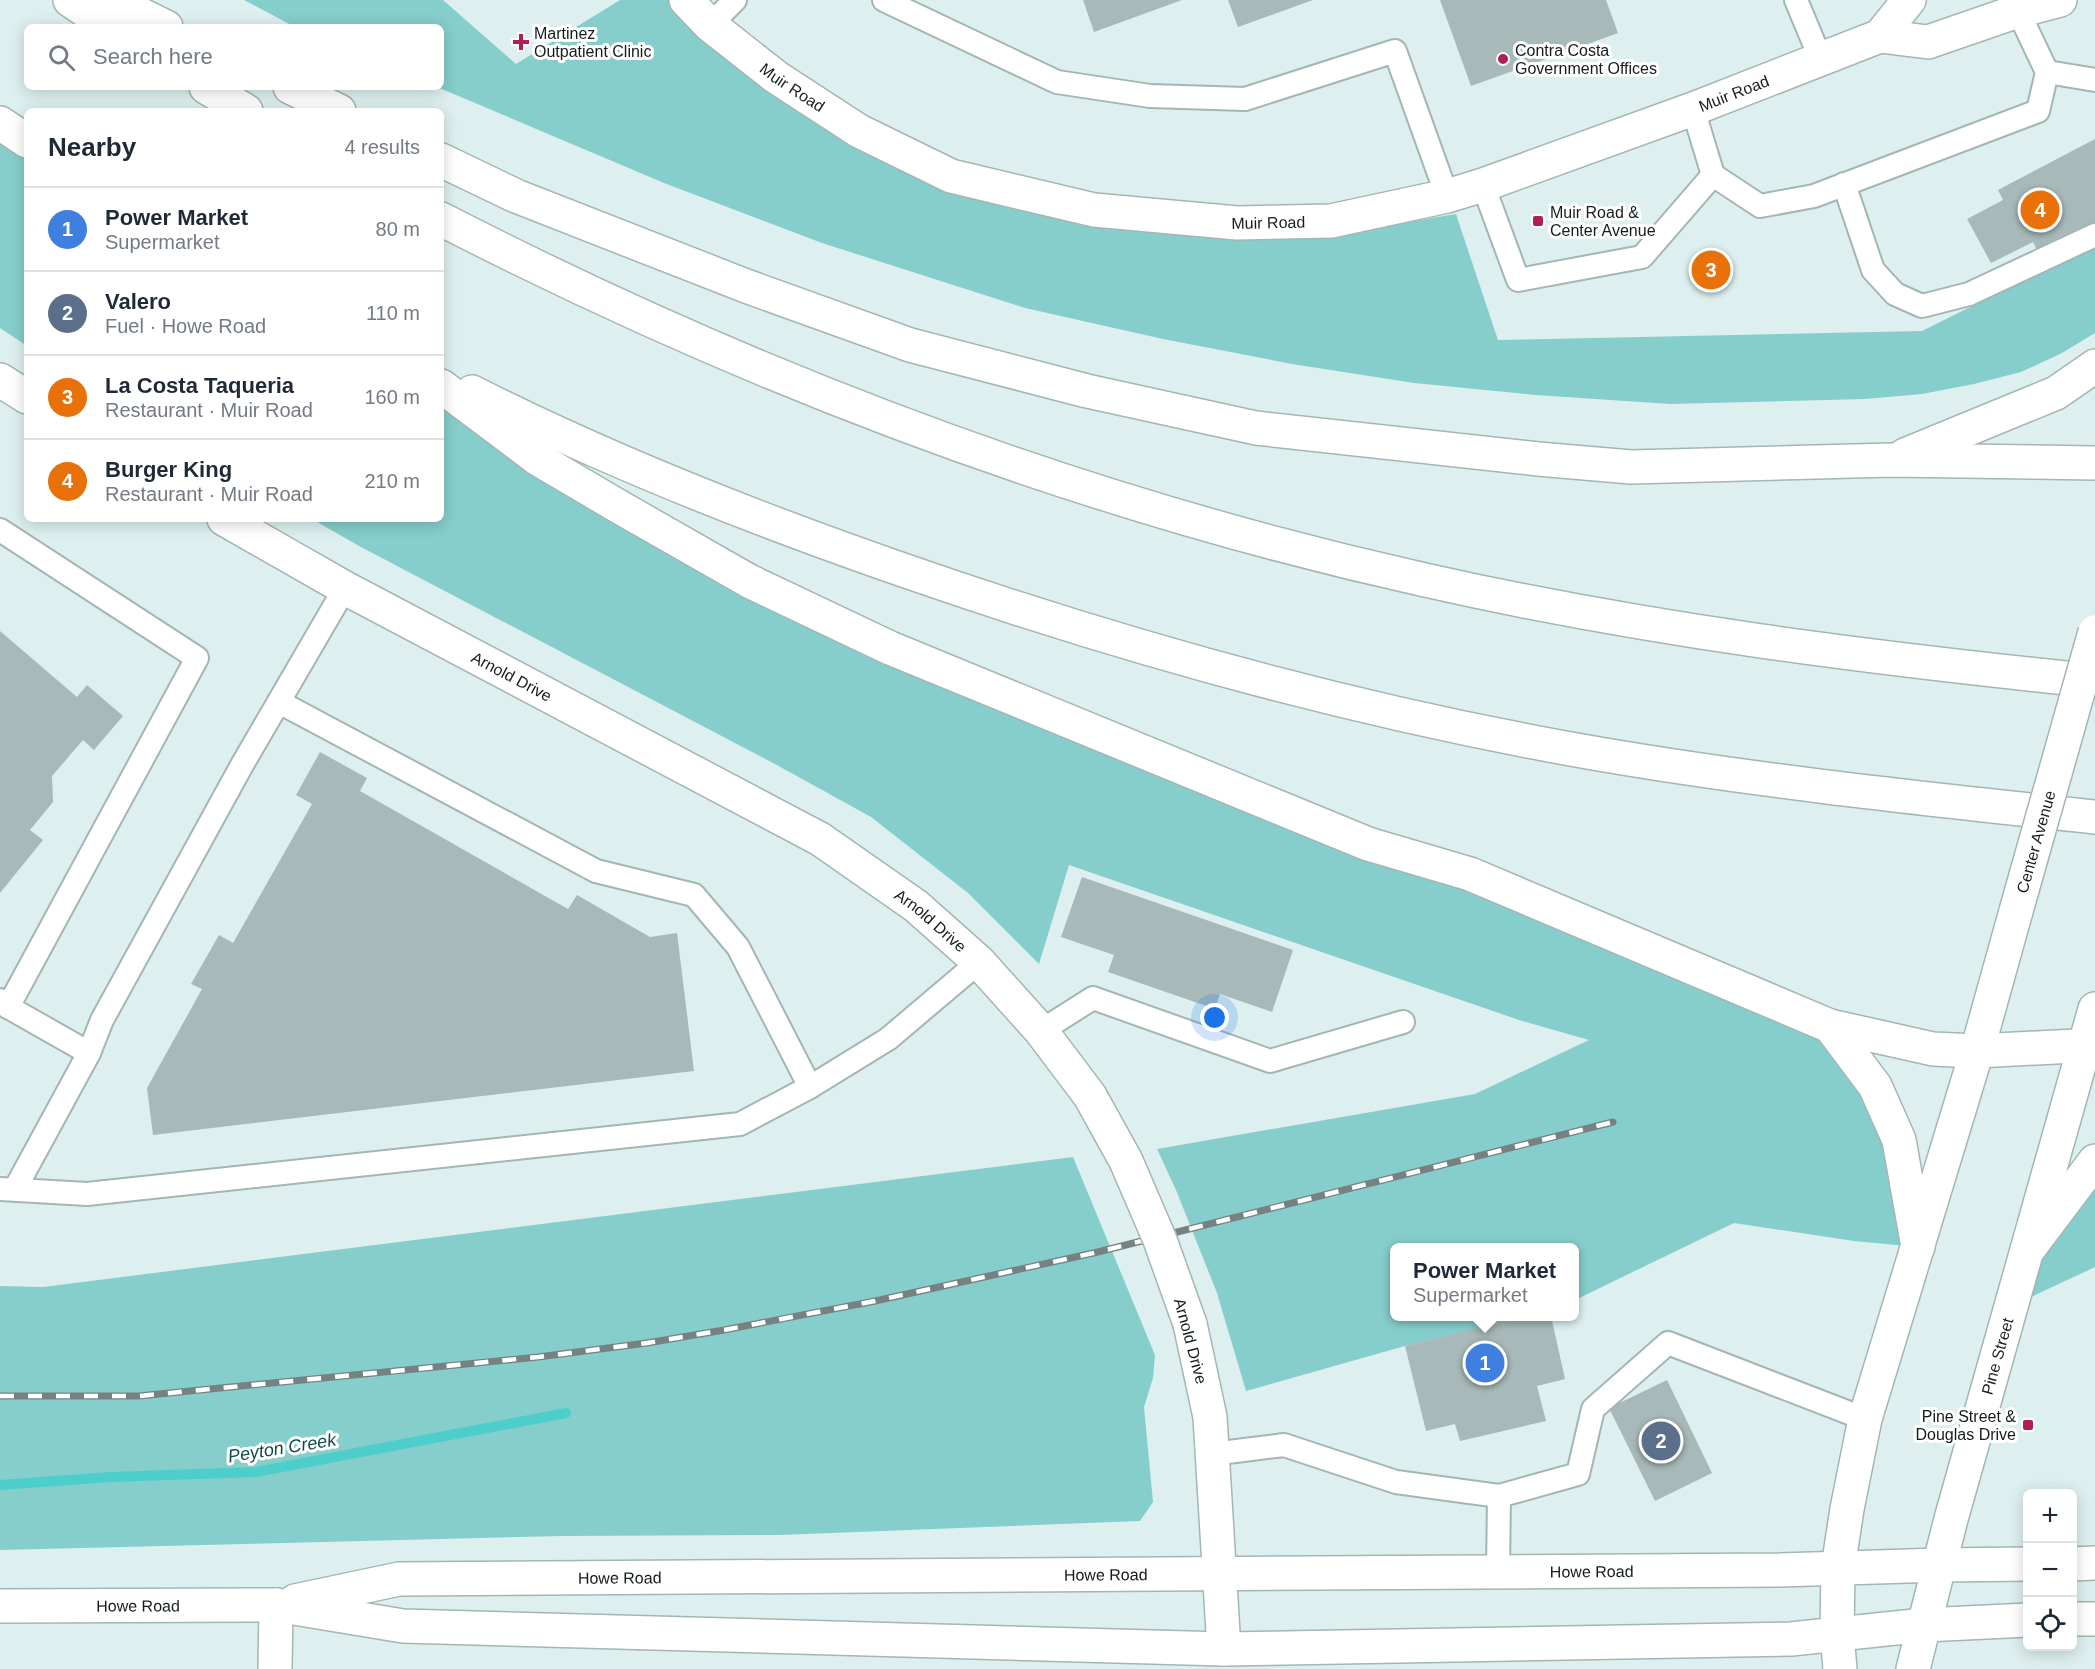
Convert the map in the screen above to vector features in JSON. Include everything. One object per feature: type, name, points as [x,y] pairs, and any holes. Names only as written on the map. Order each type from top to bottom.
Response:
[{"type":"main road","points":[[70,0],[106,24]]},
{"type":"main road","points":[[111,0],[160,24]]},
{"type":"main road","name":"Muir Road","points":[[686,0],[710,25],[776,76],[859,131],[951,176],[1094,210],[1237,223],[1330,221],[1446,196],[1483,185],[1693,109],[1880,36],[1909,0]]},
{"type":"main road","name":"Muir Road","points":[[1880,36],[1928,42],[2018,11],[2060,0]]},
{"type":"main road","points":[[211,90],[241,108]]},
{"type":"main road","points":[[296,90],[333,108]]},
{"type":"main road","points":[[0,123],[24,139]]},
{"type":"main road","points":[[444,161],[516,196],[746,286],[910,345],[1088,391],[1256,428],[1526,458],[1631,467],[1892,460],[2095,463]]},
{"type":"main road","points":[[444,220],[690,337],[855,405],[1096,491],[1258,539],[1422,580],[1668,628],[1838,653],[2095,681]]},
{"type":"main road","points":[[1892,460],[2056,393],[2095,366]]},
{"type":"main road","points":[[444,377],[611,455],[782,526],[1021,611],[1255,679],[1433,721],[1618,757],[1770,780],[2095,817]]},
{"type":"main road","points":[[0,380],[24,396]]},
{"type":"main road","points":[[444,388],[538,459],[616,505],[749,581],[890,648],[1368,844],[1470,874],[1830,1026],[1933,1049],[1977,1051],[2090,1045],[2095,1009]]},
{"type":"main road","name":"Arnold Drive","points":[[229,522],[345,588],[820,839],[916,906],[979,962],[1041,1031],[1090,1096],[1126,1161],[1160,1240],[1190,1324],[1210,1417],[1224,1659]]},
{"type":"main road","name":"Center Avenue","points":[[1977,1051],[2095,632]]},
{"type":"main road","points":[[1830,1026],[1875,1086],[1899,1140],[1918,1246]]},
{"type":"main road","name":"Pine Street","points":[[1913,1669],[2027,1251],[2090,1045]]},
{"type":"main road","points":[[1840,1669],[1837,1635],[1838,1568],[1865,1419],[1977,1051]]},
{"type":"main road","points":[[2027,1251],[2095,1161]]},
{"type":"main road","points":[[2077,1564],[2095,1563]]},
{"type":"main road","name":"Howe Road","points":[[276,1605],[399,1579],[1498,1572],[2023,1564]]},
{"type":"main road","points":[[275,1669],[276,1605]]},
{"type":"main road","name":"Howe Road","points":[[0,1606],[276,1605],[403,1626],[1224,1659],[1791,1639],[1924,1625],[2023,1620]]},
{"type":"main road","points":[[2077,1619],[2095,1619]]},
{"type":"lane","points":[[710,25],[735,0]]},
{"type":"lane","points":[[884,0],[1057,82],[1150,96],[1245,99],[1395,51],[1446,196]]},
{"type":"lane","points":[[1796,0],[1821,60]]},
{"type":"lane","points":[[1693,109],[1713,175],[1760,206],[1814,196],[2038,111],[2047,72],[2018,11]]},
{"type":"lane","points":[[2047,72],[2095,80]]},
{"type":"lane","points":[[1483,185],[1518,280],[1641,257],[1713,175]]},
{"type":"lane","points":[[1844,184],[1873,270],[1895,294],[1922,306],[1969,294],[2095,235]]},
{"type":"lane","points":[[0,530],[197,658],[4,1003],[89,1053]]},
{"type":"lane","points":[[345,588],[102,1020],[89,1053],[8,1189],[87,1194],[740,1124],[810,1087],[888,1039],[979,962]]},
{"type":"lane","points":[[279,702],[596,871],[694,895],[738,946],[810,1087]]},
{"type":"lane","points":[[1041,1031],[1093,998],[1270,1061],[1403,1022]]},
{"type":"lane","points":[[1212,1454],[1284,1445],[1396,1482],[1498,1496],[1578,1474],[1593,1409],[1668,1343],[1865,1419]]},
{"type":"lane","points":[[1498,1496],[1498,1572]]},
{"type":"shaded area","points":[[244,0],[443,0],[516,64],[620,0],[686,0],[951,176],[1331,235],[1456,214],[1498,340],[1922,331],[2095,245],[2095,333],[2062,353],[2021,372],[1922,394],[1865,399],[1670,404],[1536,395],[1414,383],[1292,364],[1163,339],[1025,308],[822,243],[664,183],[444,90],[444,24],[289,24]]},
{"type":"shaded area","points":[[0,134],[24,140],[24,344],[0,328]]},
{"type":"shaded area","points":[[444,388],[749,581],[1830,1026],[1875,1086],[1918,1247],[1854,1241],[1734,1223],[1579,1298],[1579,1243],[1390,1243],[1390,1321],[1511,1321],[1405,1346],[1246,1391],[1217,1293],[1157,1149],[1475,1094],[1589,1040],[1519,1020],[1069,865],[1039,964],[968,893],[871,817],[775,764],[317,522],[444,522]]},
{"type":"shaded area","points":[[1073,1157],[1155,1355],[1153,1378],[1144,1407],[1153,1502],[1140,1521],[780,1535],[563,1536],[0,1550],[0,1286],[43,1287]]},
{"type":"shaded area","points":[[2095,1161],[2095,1267],[2012,1306]]},
{"type":"building","points":[[1083,0],[1182,0],[1094,32]]},
{"type":"building","points":[[1228,0],[1313,0],[1238,27]]},
{"type":"building","name":"Contra Costa Government Offices","points":[[1440,0],[1606,0],[1618,33],[1471,86]]},
{"type":"building","points":[[2095,139],[2095,230],[2041,258],[2033,242],[1991,263],[1967,219],[2003,200],[1998,190]]},
{"type":"building","points":[[0,631],[77,697],[87,685],[123,716],[94,750],[83,740],[52,776],[53,802],[30,830],[43,840],[0,893]]},
{"type":"building","points":[[320,752],[367,778],[360,791],[568,909],[577,895],[650,937],[677,933],[694,1071],[153,1135],[147,1088],[202,989],[191,984],[219,935],[233,943],[312,804],[296,795]]},
{"type":"building","points":[[1082,877],[1293,950],[1272,1012],[1220,994],[1215,1009],[1108,972],[1114,955],[1061,937]]},
{"type":"building","points":[[1508,1321],[1552,1321],[1565,1379],[1537,1386],[1546,1421],[1460,1441],[1455,1424],[1426,1431],[1405,1346]]},
{"type":"building","points":[[1667,1380],[1712,1473],[1655,1501],[1609,1408]]},
{"type":"waterway","name":"Peyton Creek","points":[[0,1485],[111,1477],[256,1472],[566,1413]]},
{"type":"railway","points":[[0,1396],[139,1396],[538,1357],[647,1343],[724,1330],[875,1301],[1098,1252],[1613,1122]]},
{"type":"place","name":"Martinez Outpatient Clinic","points":[[521,42]]},
{"type":"place","name":"Contra Costa Government Offices","points":[[1503,59]]},
{"type":"place","name":"Burger King","points":[[2040,210]]},
{"type":"place","name":"Muir Road & Center Avenue","points":[[1538,221]]},
{"type":"place","name":"La Costa Taqueria","points":[[1711,270]]},
{"type":"place","name":"Power Market","points":[[1485,1363]]},
{"type":"place","name":"Pine Street & Douglas Drive","points":[[2028,1425]]},
{"type":"place","name":"Valero","points":[[1661,1441]]}]
